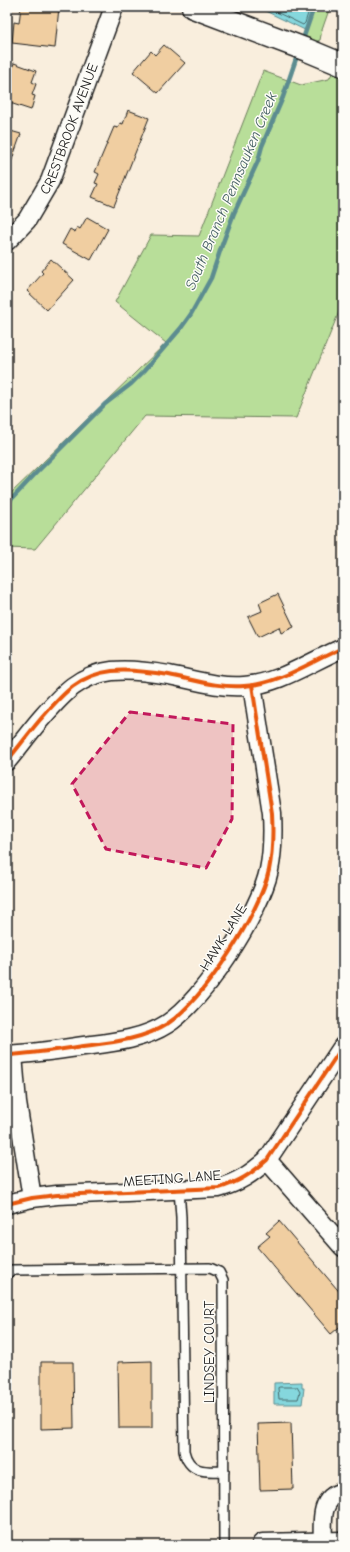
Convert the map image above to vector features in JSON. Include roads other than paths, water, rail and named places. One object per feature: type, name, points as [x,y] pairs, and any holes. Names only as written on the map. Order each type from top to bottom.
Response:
[{"type":"street","name":"CRESTBROOK AVENUE","points":[[7,241],[27,220],[50,181],[114,7]]},
{"type":"street","points":[[193,7],[343,65]]},
{"type":"street","points":[[7,761],[62,694],[76,683],[93,675],[112,671],[130,670],[169,675],[226,686],[252,685],[265,683],[279,678],[343,648]]},
{"type":"street","name":"HAWK LANE","points":[[32,1198],[10,1055],[120,1040],[150,1033],[166,1025],[180,1014],[204,988],[247,924],[262,890],[268,871],[273,833],[271,806],[252,685]]},
{"type":"street","name":"MEETING LANE","points":[[7,1204],[32,1198],[78,1194],[219,1188],[235,1183],[250,1174],[267,1160],[343,1046]]},
{"type":"street","points":[[267,1160],[343,1247]]},
{"type":"street","points":[[263,1545],[330,1544],[323,1510],[331,1497],[343,1492]]},
{"type":"lane","name":"LINDSEY COURT","points":[[179,1190],[184,1451],[187,1461],[196,1469],[205,1472],[224,1471]]},
{"type":"lane","name":"LINDSEY COURT","points":[[181,1268],[212,1268],[219,1272],[222,1279],[224,1545]]},
{"type":"lane","points":[[7,1274],[12,1270],[181,1268]]},
{"type":"water","points":[[257,7],[314,7],[307,31]]},
{"type":"water","points":[[302,1382],[302,1388],[304,1388],[302,1404],[274,1404],[274,1383]]},
{"type":"waterway","name":"South Branch Pennsauken Creek","points":[[302,42],[314,7]]},
{"type":"waterway","name":"South Branch Pennsauken Creek","points":[[7,504],[105,404],[131,384],[144,371],[191,314],[211,278],[234,213],[258,161],[262,146],[283,97],[298,53]]}]
